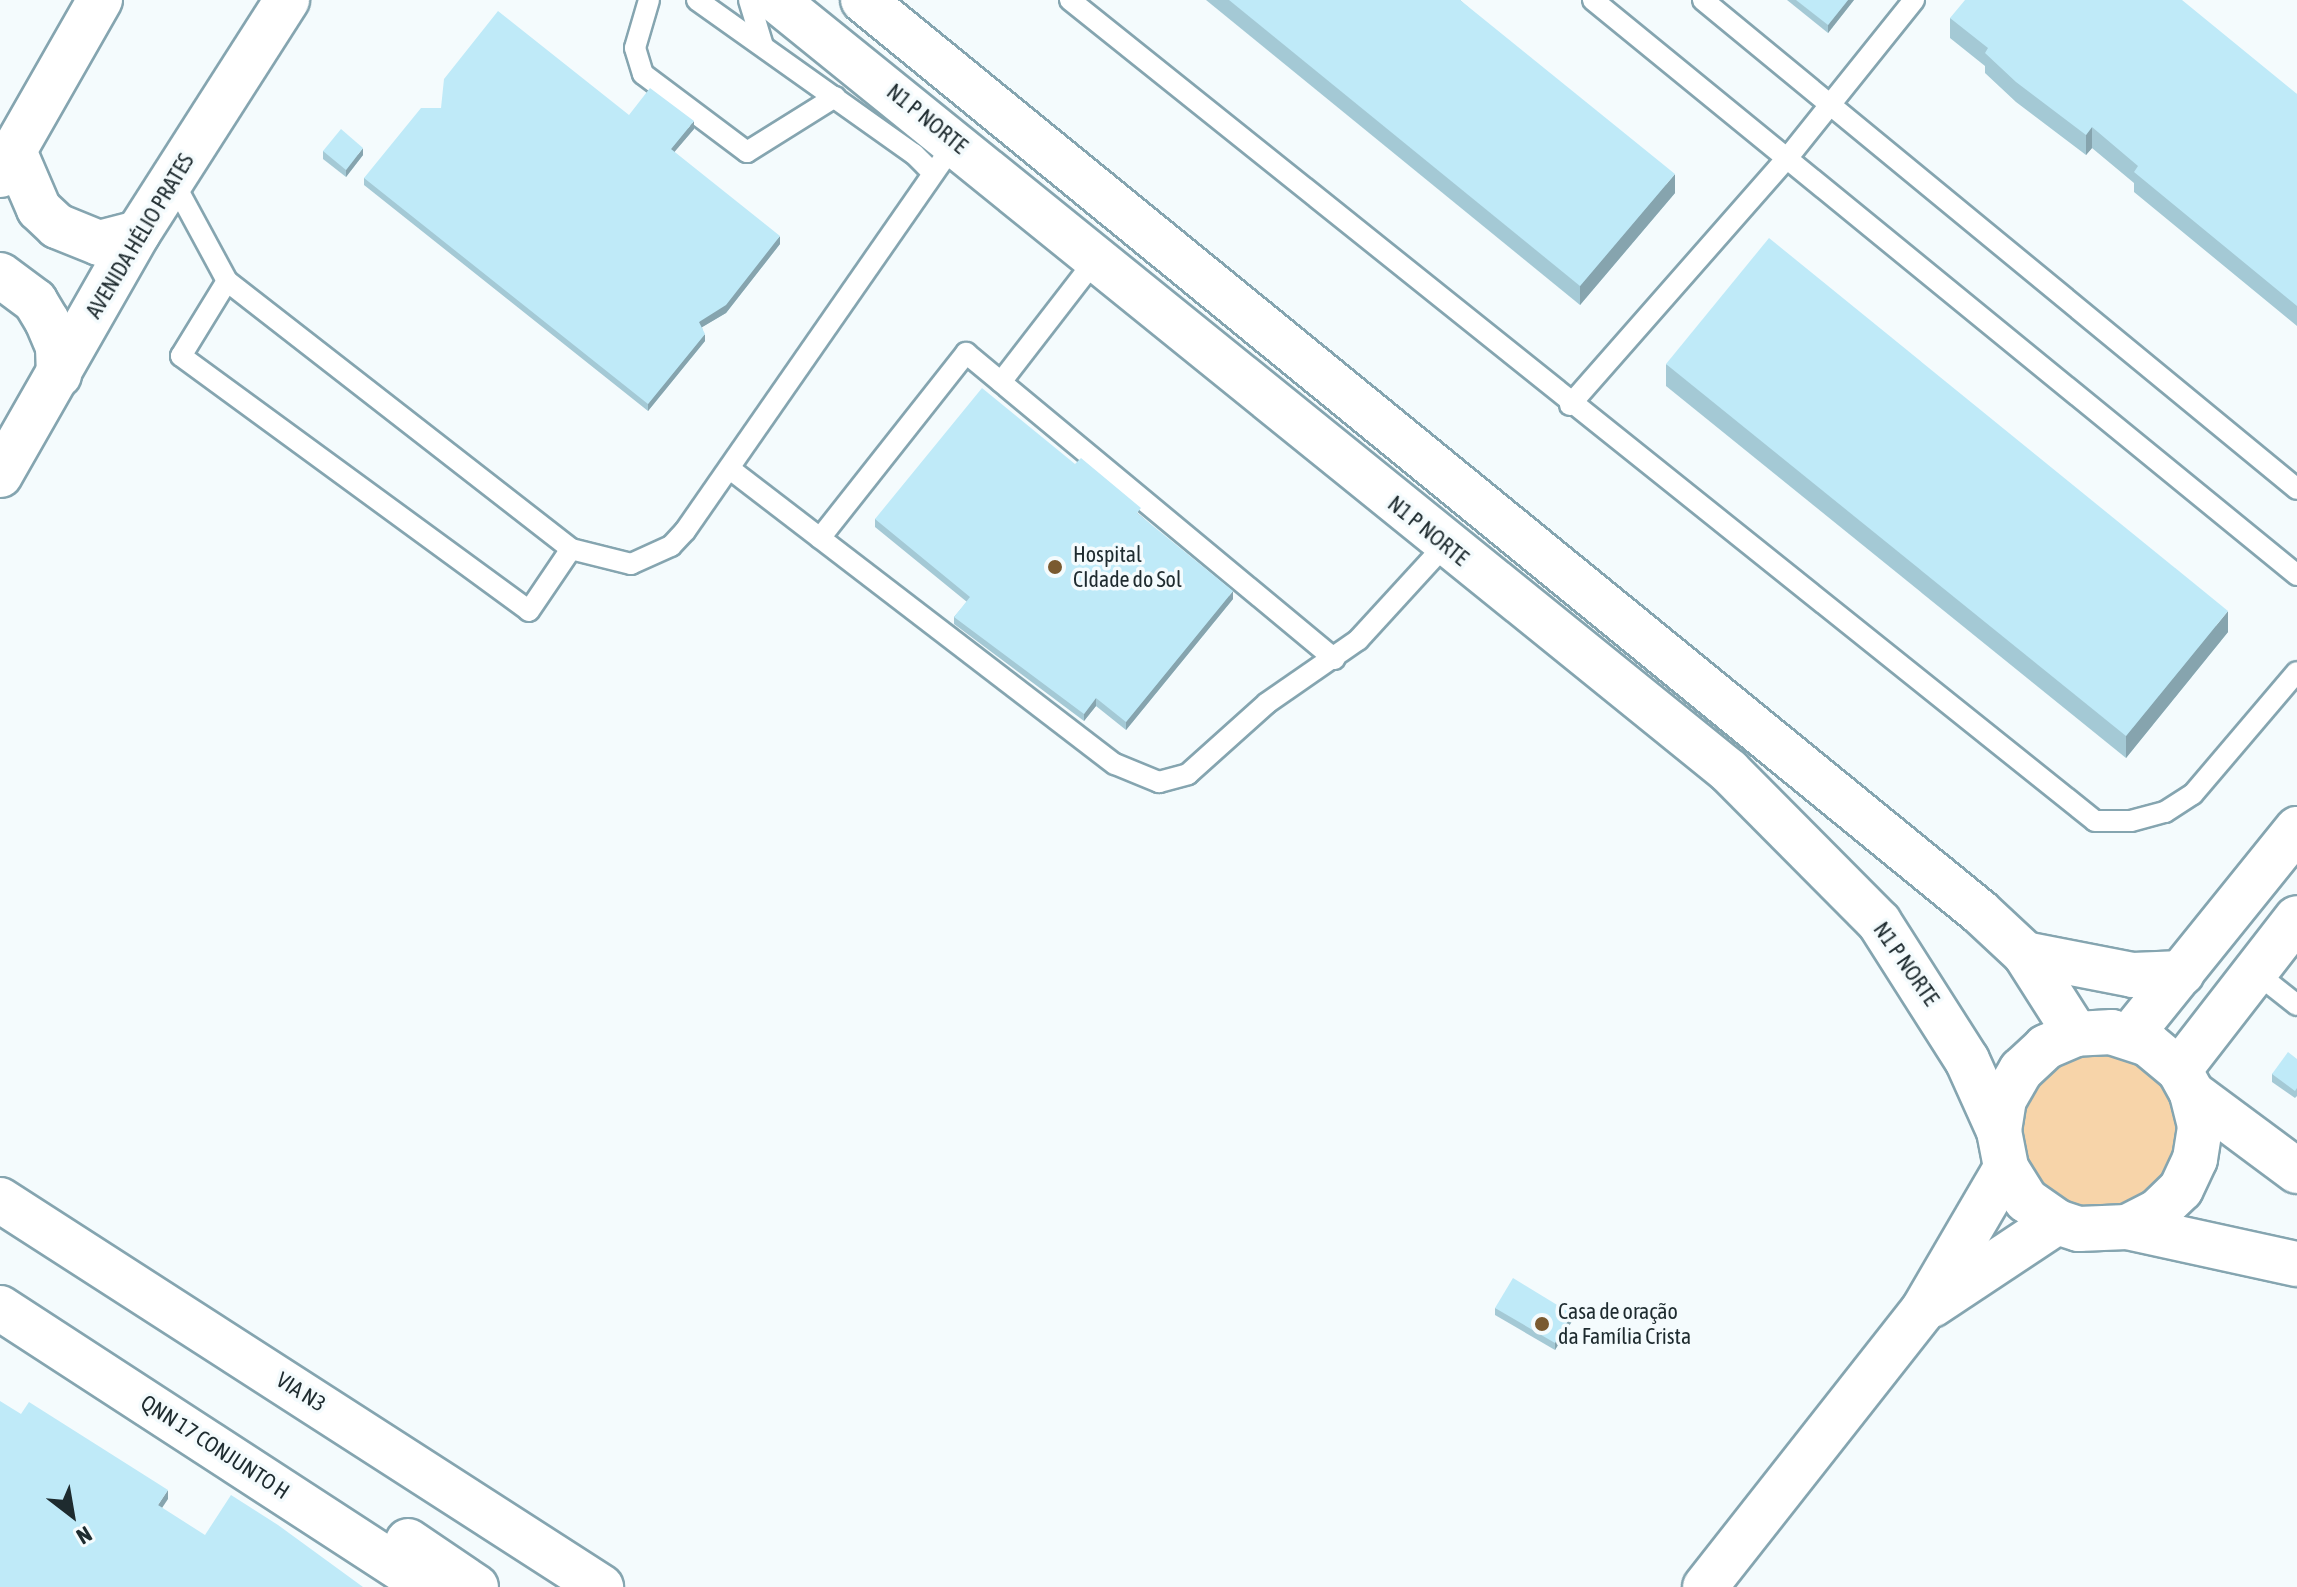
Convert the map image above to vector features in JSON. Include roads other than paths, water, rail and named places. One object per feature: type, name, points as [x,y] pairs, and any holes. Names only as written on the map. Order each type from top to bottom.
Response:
[{"type":"main road","points":[[100,0],[7,163],[39,209],[57,226],[99,243],[138,233]]},
{"type":"main road","name":"AVENIDA HÉLIO PRATES","points":[[0,475],[138,233],[287,0]]},
{"type":"main road","name":"N1 P NORTE","points":[[776,0],[944,157],[1096,259],[1445,545],[1729,771],[1810,848],[1879,922],[1929,994],[1967,1060],[2002,1150]]},
{"type":"main road","points":[[863,0],[2025,954],[2076,1034]]},
{"type":"main road","points":[[0,275],[35,301],[47,321],[58,347],[59,375]]},
{"type":"main road","points":[[2130,1036],[2297,829]]},
{"type":"main road","points":[[2185,1082],[2254,971],[2297,918]]},
{"type":"main road","points":[[2025,954],[2133,975],[2182,973]]},
{"type":"main road","points":[[1705,1587],[1923,1310],[2002,1150],[2004,1099],[2021,1070],[2046,1047],[2076,1034],[2130,1036],[2165,1055],[2185,1082],[2297,1171]]},
{"type":"main road","points":[[2127,1227],[2157,1212],[2181,1189],[2195,1159],[2200,1126],[2185,1082]]},
{"type":"main road","points":[[2002,1150],[2026,1200],[2057,1222],[2079,1229],[2127,1227],[2297,1264]]},
{"type":"main road","name":"VIA N3","points":[[0,1200],[547,1567],[601,1587]]},
{"type":"main road","points":[[1923,1310],[2057,1222]]},
{"type":"main road","name":"QNN 17 CONJUNTO H","points":[[0,1308],[429,1587]]},
{"type":"main road","points":[[38,1331],[279,1453],[476,1587]]},
{"type":"lane","points":[[649,0],[635,48],[643,74],[747,152],[835,97]]},
{"type":"lane","points":[[173,181],[227,281],[571,549],[631,564],[671,546],[730,469],[944,157],[835,97],[697,0]]},
{"type":"lane","points":[[749,0],[763,46]]},
{"type":"lane","points":[[1070,0],[1570,405],[2095,821],[2143,818],[2193,794],[2297,672]]},
{"type":"lane","points":[[1593,0],[1789,156],[2297,575]]},
{"type":"lane","points":[[1703,0],[2297,489]]},
{"type":"lane","points":[[1570,405],[1789,156],[1914,0]]},
{"type":"lane","points":[[1001,382],[1096,259]]},
{"type":"lane","points":[[227,281],[181,356],[529,611],[571,549]]},
{"type":"lane","points":[[820,538],[966,353],[1334,659]]},
{"type":"lane","points":[[730,469],[1115,764],[1159,782],[1188,774],[1267,703],[1358,640],[1445,545]]},
{"type":"lane","points":[[2254,971],[2297,1005]]},
{"type":"place","name":"Hospital CIdade do Sol","points":[[1055,567]]},
{"type":"place","name":"Casa de oração da Família Crista","points":[[1542,1324]]}]
